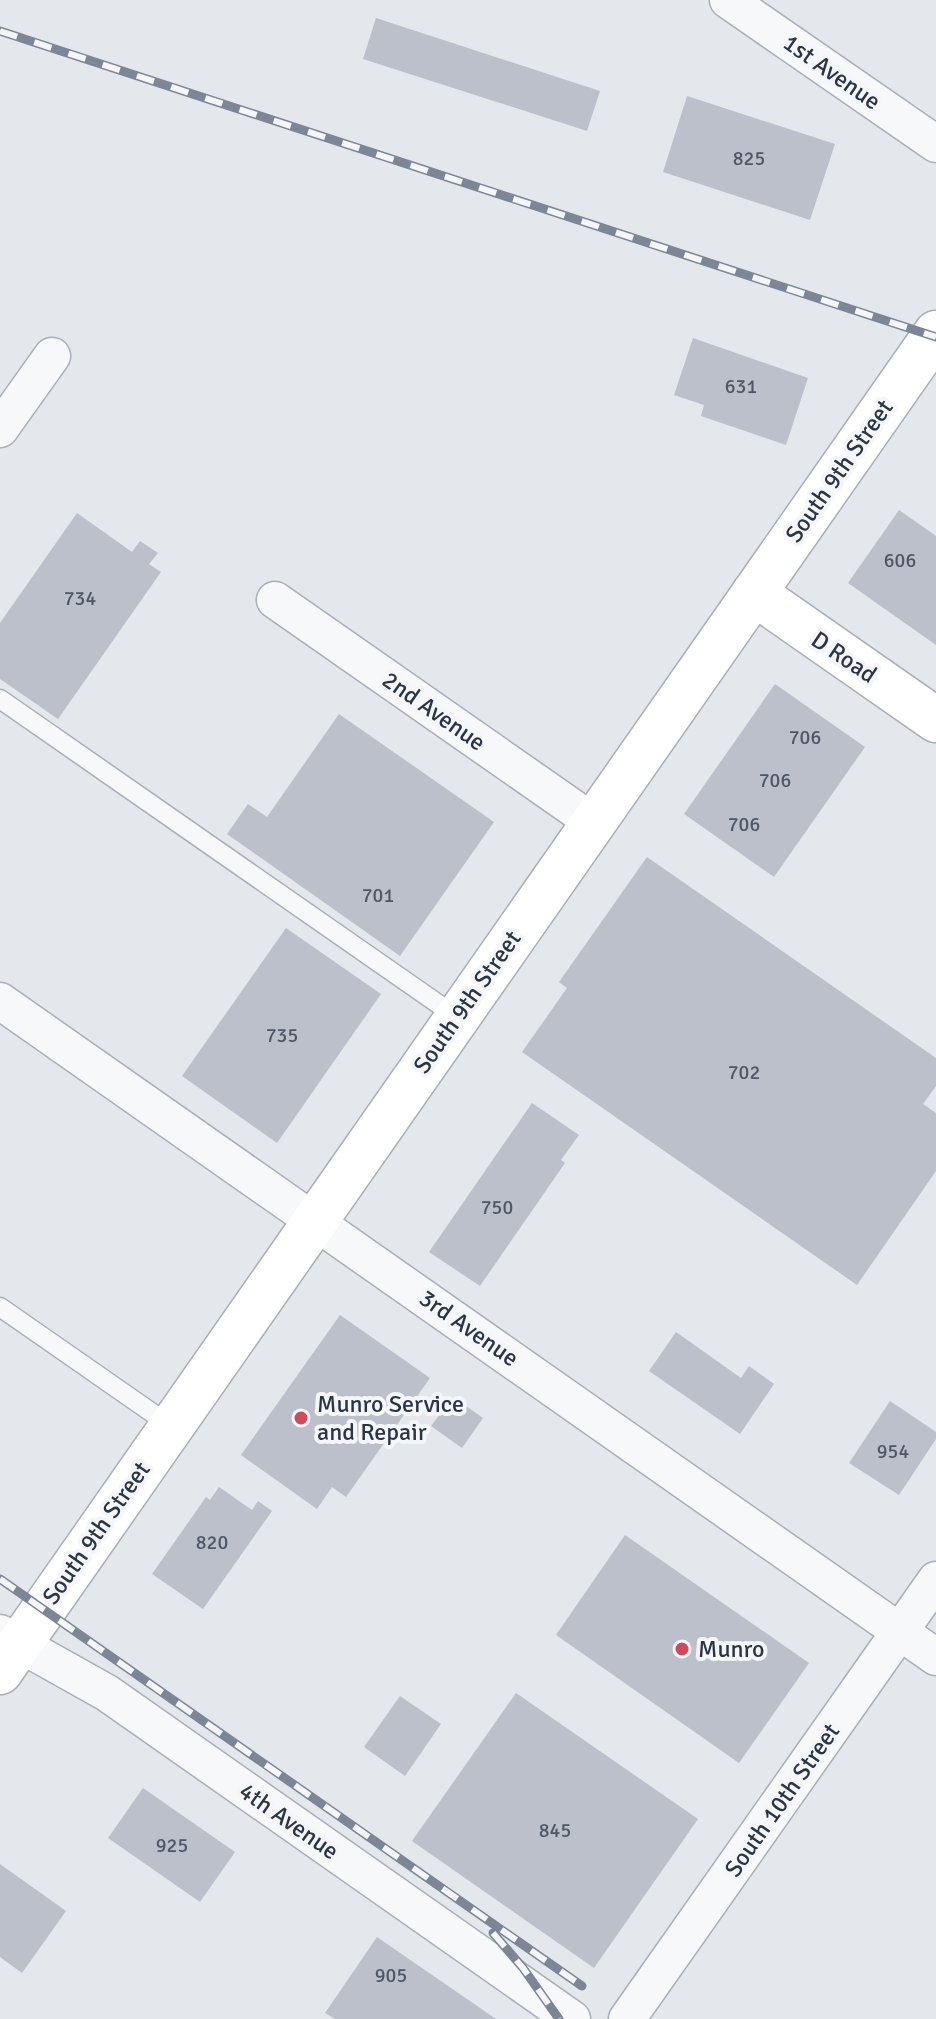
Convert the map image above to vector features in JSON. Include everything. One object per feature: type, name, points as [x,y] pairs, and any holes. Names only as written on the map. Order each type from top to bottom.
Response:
[{"type":"street","name":"1st Avenue","points":[[728,0],[936,144]]},
{"type":"street","name":"South 9th Street","points":[[7,1649],[171,1426],[936,333]]},
{"type":"street","points":[[0,429],[52,356]]},
{"type":"street","name":"D Road","points":[[754,593],[936,720]]},
{"type":"street","name":"2nd Avenue","points":[[275,600],[593,822]]},
{"type":"street","name":"3rd Avenue","points":[[0,1001],[936,1657]]},
{"type":"street","name":"South 10th Street","points":[[627,2019],[936,1580]]},
{"type":"street","name":"4th Avenue","points":[[7,1649],[107,1693],[572,2019]]},
{"type":"lane","points":[[0,699],[457,1017]]},
{"type":"lane","points":[[0,1307],[171,1426]]},
{"type":"building","points":[[376,18],[600,91],[587,131],[363,59]]},
{"type":"building","points":[[687,96],[835,144],[810,220],[663,172]]},
{"type":"building","points":[[693,338],[808,378],[786,445],[701,416],[704,405],[674,395]]},
{"type":"building","points":[[899,510],[936,536],[936,645],[848,583]]},
{"type":"building","points":[[77,513],[132,552],[140,541],[158,553],[149,564],[161,572],[58,719],[0,679],[0,623]]},
{"type":"building","points":[[775,684],[865,747],[774,877],[684,814]]},
{"type":"building","points":[[339,714],[494,822],[400,956],[227,834],[248,804],[267,817]]},
{"type":"building","points":[[647,857],[936,1058],[936,1086],[923,1104],[936,1113],[936,1171],[857,1285],[522,1052],[567,988],[559,982]]},
{"type":"building","points":[[286,928],[381,994],[277,1143],[182,1076]]},
{"type":"building","points":[[532,1103],[579,1135],[561,1160],[565,1163],[480,1286],[429,1252]]},
{"type":"building","points":[[340,1315],[430,1378],[346,1497],[332,1487],[317,1509],[241,1455]]},
{"type":"building","points":[[676,1332],[741,1378],[749,1366],[774,1384],[740,1434],[649,1371]]},
{"type":"building","points":[[453,1397],[483,1418],[462,1448],[431,1426]]},
{"type":"building","points":[[890,1401],[936,1432],[936,1439],[899,1495],[849,1463]]},
{"type":"building","points":[[219,1487],[252,1510],[258,1501],[272,1511],[203,1609],[152,1574],[206,1497],[210,1500]]},
{"type":"building","name":"Munro","points":[[625,1535],[809,1663],[739,1763],[556,1635]]},
{"type":"building","points":[[516,1693],[698,1819],[594,1968],[412,1841]]},
{"type":"building","points":[[400,1696],[441,1724],[405,1776],[364,1747]]},
{"type":"building","points":[[143,1788],[235,1852],[200,1902],[108,1838]]},
{"type":"building","points":[[0,1864],[66,1911],[22,1973],[0,1957]]},
{"type":"building","points":[[377,1937],[496,2019],[335,2019],[325,2013]]},
{"type":"railway","points":[[0,31],[936,337]]},
{"type":"railway","points":[[0,1579],[582,1986]]},
{"type":"railway","points":[[493,1933],[523,1968],[559,2019]]},
{"type":"place","name":"Munro Service and Repair","points":[[301,1418]]},
{"type":"place","name":"Munro","points":[[682,1649]]}]
